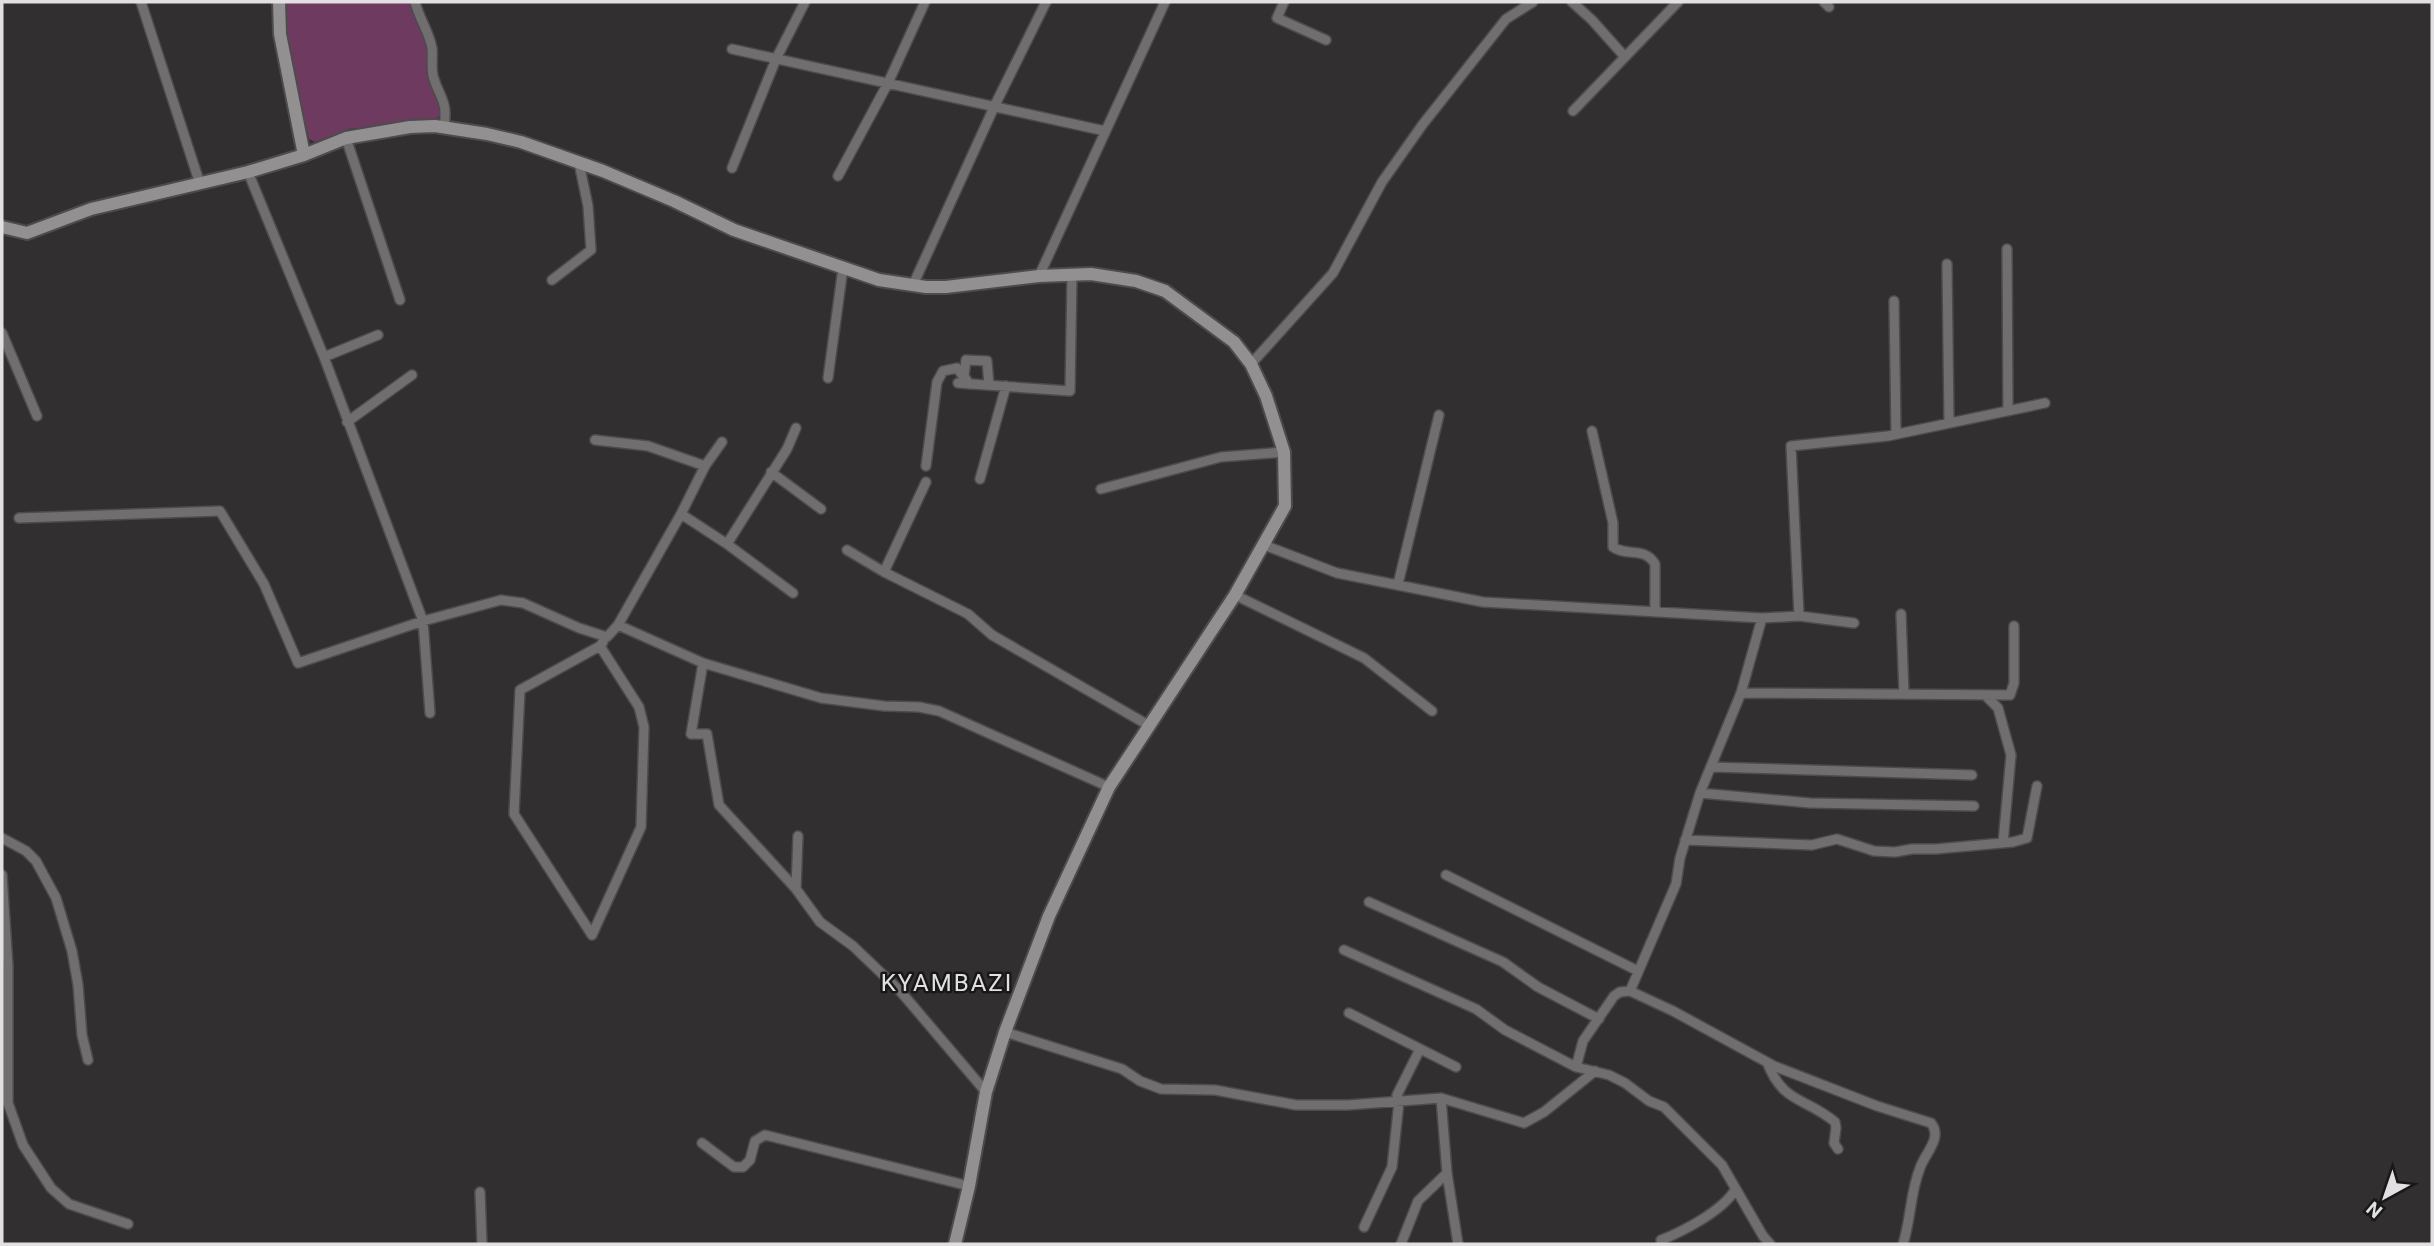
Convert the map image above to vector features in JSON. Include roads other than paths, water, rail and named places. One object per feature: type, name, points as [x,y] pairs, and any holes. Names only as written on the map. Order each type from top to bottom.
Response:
[{"type":"street","points":[[141,2],[200,184]]},
{"type":"street","points":[[279,2],[281,34],[304,155]]},
{"type":"street","points":[[415,2],[432,50],[433,77],[445,101],[447,110],[444,128]]},
{"type":"street","points":[[732,168],[776,59],[805,2]]},
{"type":"street","points":[[838,176],[888,83],[925,2]]},
{"type":"street","points":[[913,285],[995,105],[1046,2]]},
{"type":"street","points":[[1039,276],[1166,2]]},
{"type":"street","points":[[1284,2],[1277,18],[1326,40]]},
{"type":"street","points":[[1251,364],[1333,272],[1382,182],[1423,124],[1506,19],[1533,2]]},
{"type":"street","points":[[1572,2],[1625,57]]},
{"type":"street","points":[[1573,111],[1678,2]]},
{"type":"street","points":[[732,49],[1105,131]]},
{"type":"street","points":[[2,227],[27,233],[123,200],[248,172],[304,155],[346,138],[410,127],[444,128],[521,142],[674,201],[734,230],[879,280],[926,287],[1039,276],[1113,276],[1166,291],[1234,342],[1251,364],[1266,396],[1284,452],[1284,506],[1235,595],[1110,787],[1049,916],[985,1091],[969,1186],[955,1244]]},
{"type":"street","points":[[346,138],[400,300]]},
{"type":"street","points":[[552,280],[591,250],[588,206],[579,163]]},
{"type":"street","points":[[248,172],[324,357],[346,422],[390,528],[423,621],[430,713]]},
{"type":"street","points":[[2007,249],[2008,411]]},
{"type":"street","points":[[1947,264],[1949,423]]},
{"type":"street","points":[[828,377],[843,268]]},
{"type":"street","points":[[958,383],[1070,391],[1072,275]]},
{"type":"street","points":[[1894,301],[1896,434]]},
{"type":"street","points":[[2,333],[37,416]]},
{"type":"street","points":[[324,357],[378,335]]},
{"type":"street","points":[[969,384],[964,376],[966,360],[987,361],[989,385]]},
{"type":"street","points":[[926,466],[937,382],[943,371],[957,368],[969,384]]},
{"type":"street","points":[[346,422],[412,375]]},
{"type":"street","points":[[979,479],[1006,386]]},
{"type":"street","points":[[1799,616],[1791,446],[1896,434],[2045,403]]},
{"type":"street","points":[[1398,584],[1439,415]]},
{"type":"street","points":[[727,544],[787,449],[796,428]]},
{"type":"street","points":[[1592,431],[1613,523],[1613,547],[1617,550],[1646,553],[1655,564],[1655,612]]},
{"type":"street","points":[[595,440],[648,446],[705,466]]},
{"type":"street","points":[[600,646],[639,707],[644,727],[641,827],[592,935],[514,814],[520,690],[600,646],[618,625],[705,466],[722,442]]},
{"type":"street","points":[[1101,489],[1221,457],[1284,452]]},
{"type":"street","points":[[772,471],[821,509]]},
{"type":"street","points":[[884,572],[926,482]]},
{"type":"street","points":[[19,518],[220,511],[264,584],[298,663],[423,621],[501,600],[523,603],[579,628],[607,637]]},
{"type":"street","points":[[681,514],[793,593]]},
{"type":"street","points":[[1264,545],[1336,573],[1483,601],[1762,618],[1799,616],[1854,623]]},
{"type":"street","points":[[848,550],[884,572],[968,614],[992,635],[1148,725]]},
{"type":"street","points":[[1235,595],[1364,658],[1432,711]]},
{"type":"street","points":[[1901,614],[1904,694]]},
{"type":"street","points":[[1630,991],[1676,884],[1685,840],[1700,793],[1741,692],[1762,618]]},
{"type":"street","points":[[618,625],[703,663],[821,698],[940,711],[1110,787]]},
{"type":"street","points":[[1741,692],[2010,695],[2014,682],[2014,625]]},
{"type":"street","points":[[703,663],[691,734],[707,734],[719,805],[796,889],[820,922],[853,946],[901,992],[985,1091]]},
{"type":"street","points":[[1985,695],[1998,708],[2011,755],[2003,843]]},
{"type":"street","points":[[1711,767],[1972,775]]},
{"type":"street","points":[[1685,840],[1812,845],[1837,839],[1874,851],[1895,852],[2003,843],[2027,838],[2037,786]]},
{"type":"street","points":[[1700,793],[1810,803],[1975,806]]},
{"type":"street","points":[[796,889],[798,836]]},
{"type":"street","points":[[2,838],[26,851],[36,861],[56,898],[79,985],[82,1035],[88,1060]]},
{"type":"street","points":[[2,875],[8,966],[8,1103],[23,1145],[51,1188],[69,1204],[128,1224]]},
{"type":"street","points":[[1446,875],[1638,971]]},
{"type":"street","points":[[1369,902],[1503,962],[1538,987],[1599,1019]]},
{"type":"street","points":[[1344,950],[1476,1009],[1505,1030],[1576,1067],[1617,1079],[1649,1101],[1664,1107],[1722,1165],[1770,1244]]},
{"type":"street","points":[[1576,1067],[1583,1041],[1614,996],[1630,991],[1767,1062],[1931,1123],[1936,1129],[1936,1138],[1921,1164],[1914,1184],[1903,1244]]},
{"type":"street","points":[[1349,1013],[1456,1067]]},
{"type":"street","points":[[1005,1032],[1122,1069],[1140,1081],[1161,1088],[1215,1090],[1296,1105],[1348,1105],[1441,1098],[1524,1123],[1544,1112],[1595,1071]]},
{"type":"street","points":[[1364,1227],[1392,1167],[1399,1102],[1397,1095],[1420,1049]]},
{"type":"street","points":[[1767,1062],[1778,1086],[1835,1122],[1834,1143],[1838,1149]]},
{"type":"street","points":[[1441,1098],[1447,1173],[1458,1244]]},
{"type":"street","points":[[702,1143],[734,1167],[743,1167],[750,1160],[755,1140],[765,1135],[969,1186]]},
{"type":"street","points":[[1401,1244],[1418,1201],[1447,1173]]},
{"type":"street","points":[[1661,1240],[1680,1233],[1718,1207],[1735,1189]]},
{"type":"street","points":[[480,1192],[482,1244]]},
{"type":"district","name":"KYAMBAZI","points":[[947,983]]}]
